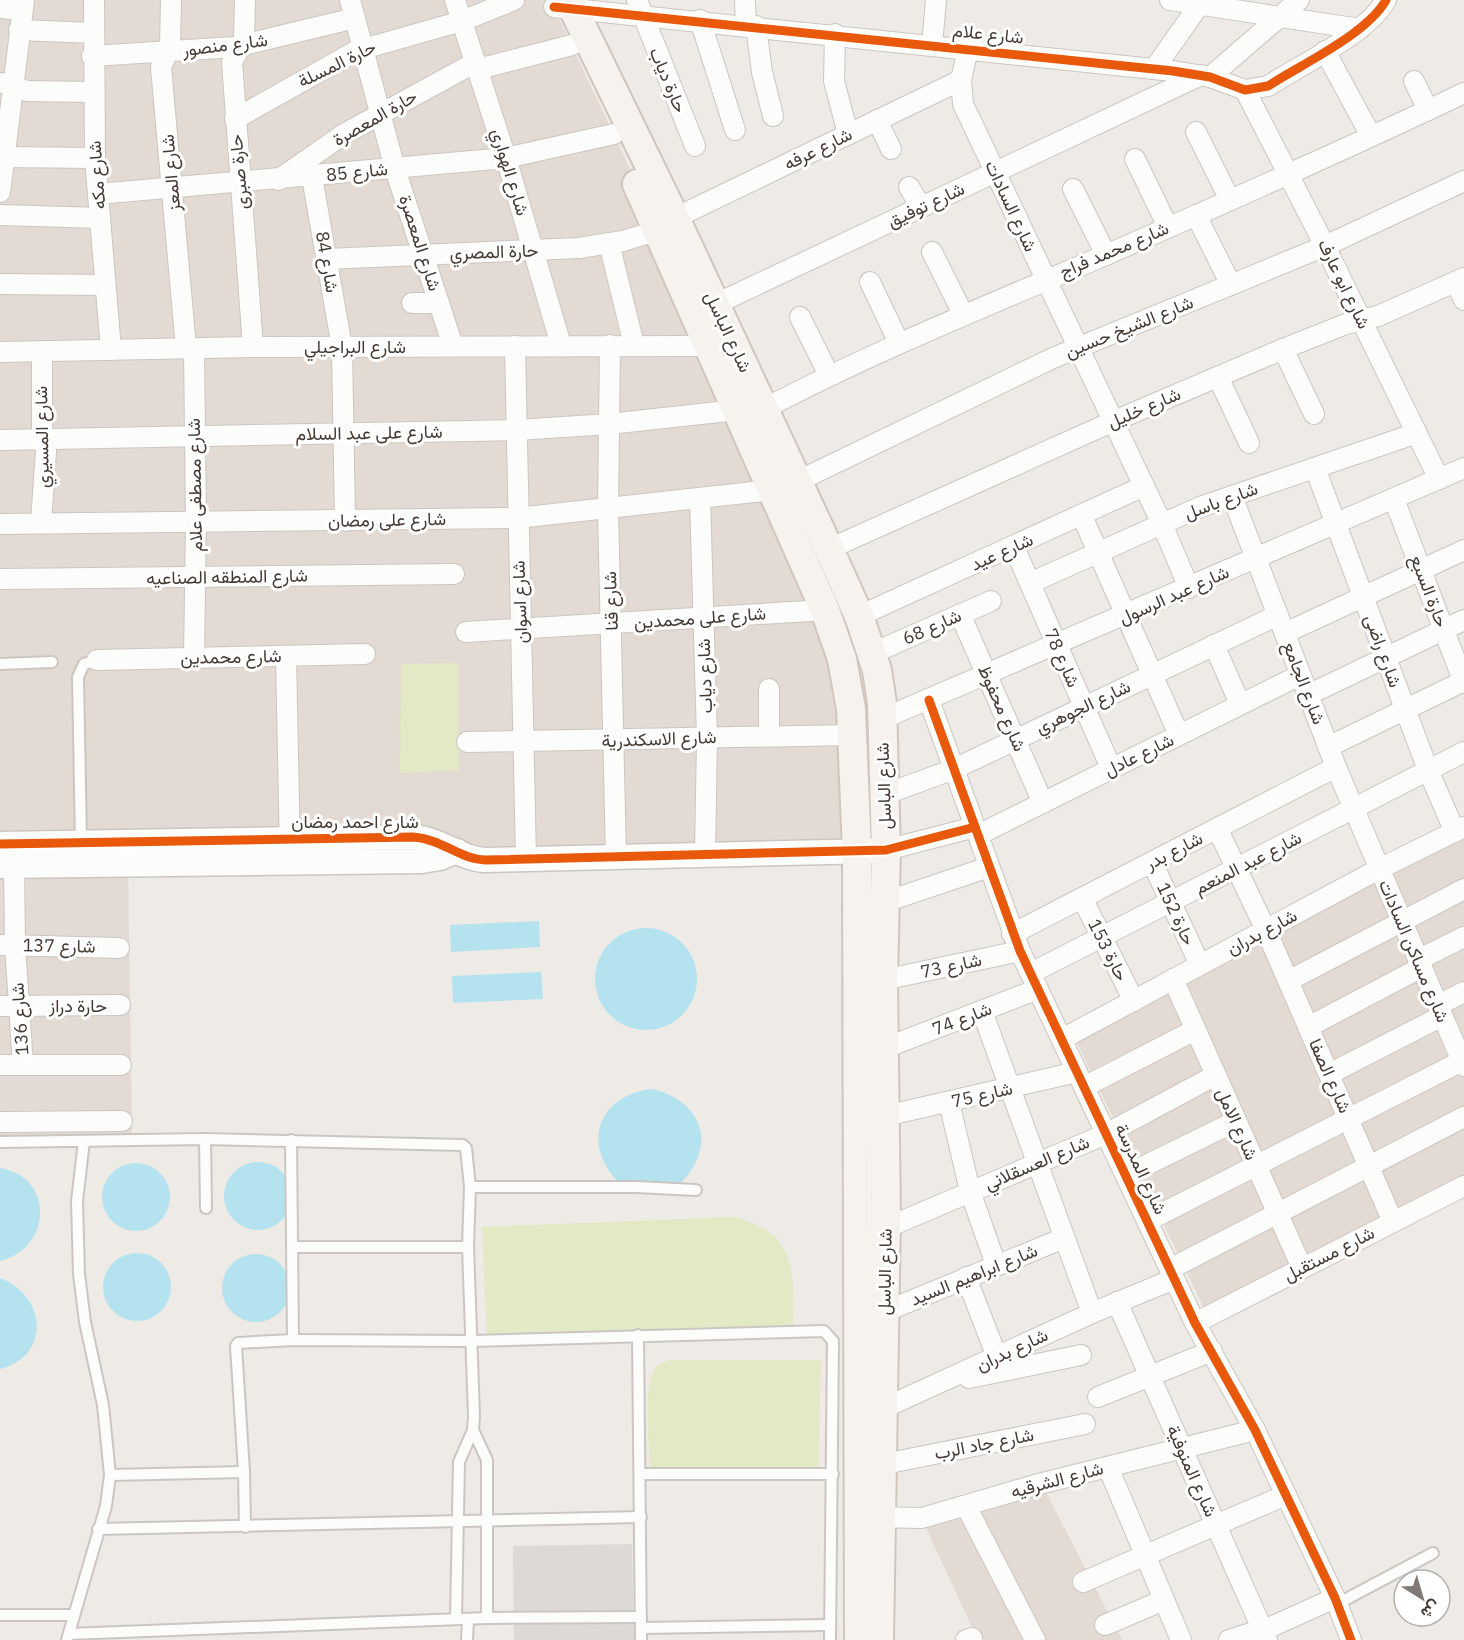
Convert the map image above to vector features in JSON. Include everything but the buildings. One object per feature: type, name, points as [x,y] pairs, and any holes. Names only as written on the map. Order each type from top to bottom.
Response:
[{"type":"main road","name":"شارع الباسل","points":[[562,4],[572,45],[614,134],[716,304],[720,342]]},
{"type":"main road","name":"شارع الباسل","points":[[562,4],[667,224],[785,486],[842,658],[851,709],[857,851],[858,1219],[871,1517],[879,1640]]},
{"type":"main road","name":"شارع الباسل","points":[[785,486],[829,549],[873,653],[880,686],[886,794],[883,980],[886,1222],[884,1464],[871,1517],[859,1640]]},
{"type":"main road","points":[[858,1219],[886,1222]]},
{"type":"street","name":"شارع مكه","points":[[94,0],[92,56],[94,158],[111,350]]},
{"type":"street","name":"شارع المعز","points":[[171,0],[169,51],[161,67],[190,348]]},
{"type":"street","name":"حارة صبرى","points":[[245,0],[242,45],[235,53],[232,62],[253,347]]},
{"type":"street","name":"شارع الهواري","points":[[455,0],[506,158],[561,345]]},
{"type":"street","name":"حارة المسلة","points":[[235,119],[363,48],[462,21],[514,0]]},
{"type":"street","points":[[745,0],[773,116]]},
{"type":"street","points":[[932,45],[936,0]]},
{"type":"street","points":[[1170,0],[1204,3],[1360,29]]},
{"type":"street","name":"شارع توفيق","points":[[716,304],[1206,76],[1299,0]]},
{"type":"street","points":[[1245,90],[1268,86],[1360,29],[1376,16],[1386,0]]},
{"type":"street","points":[[1154,69],[1204,3]]},
{"type":"street","name":"شارع علام","points":[[562,4],[677,9],[700,20],[1154,69],[1206,76],[1245,90]]},
{"type":"street","points":[[0,8],[23,5],[6,84],[0,192]]},
{"type":"street","name":"حارة دياب","points":[[639,7],[695,146]]},
{"type":"street","name":"شارع منصور","points":[[92,56],[242,45],[352,9]]},
{"type":"street","name":"شارع المعصرة","points":[[352,9],[395,169],[453,346]]},
{"type":"street","points":[[700,20],[735,130]]},
{"type":"street","points":[[19,30],[93,33]]},
{"type":"street","points":[[835,34],[836,95],[848,134]]},
{"type":"street","name":"حارة المعصرة","points":[[278,180],[344,134],[380,113],[477,65],[572,45]]},
{"type":"street","name":"شارع السادات","points":[[968,49],[961,80],[963,104],[1114,421],[1189,588]]},
{"type":"street","points":[[1325,51],[1371,136]]},
{"type":"street","name":"شارع عرفه","points":[[667,224],[961,80]]},
{"type":"street","points":[[1414,81],[1428,110]]},
{"type":"street","points":[[6,84],[27,91],[92,92]]},
{"type":"street","name":"شارع ابو عارف","points":[[1245,90],[1325,246],[1439,479]]},
{"type":"street","name":"شارع محمد فراج","points":[[751,410],[963,314],[1106,255],[1289,174],[1464,93]]},
{"type":"street","points":[[877,120],[891,148]]},
{"type":"street","points":[[1196,132],[1230,200]]},
{"type":"street","name":"شارع 85","points":[[98,194],[312,177],[506,158],[614,134]]},
{"type":"street","points":[[2,157],[94,158]]},
{"type":"street","points":[[1135,159],[1168,227]]},
{"type":"street","name":"شارع 84","points":[[312,177],[342,347],[345,521]]},
{"type":"street","name":"شارع الشيخ حسين","points":[[785,486],[1078,348],[1325,246],[1464,181]]},
{"type":"street","points":[[909,187],[921,207]]},
{"type":"street","points":[[1073,189],[1106,255]]},
{"type":"street","points":[[0,215],[100,218]]},
{"type":"street","points":[[1196,215],[1231,285]]},
{"type":"street","name":"حارة المصري","points":[[327,259],[534,250],[609,243],[667,224]]},
{"type":"street","points":[[609,243],[634,345]]},
{"type":"street","points":[[932,252],[963,314]]},
{"type":"street","points":[[1460,280],[1464,300]]},
{"type":"street","name":"شارع خليل","points":[[829,549],[1114,421],[1283,349],[1346,324],[1378,316],[1460,280]]},
{"type":"street","points":[[870,282],[899,343]]},
{"type":"street","points":[[0,284],[105,285]]},
{"type":"street","points":[[412,303],[440,303]]},
{"type":"street","points":[[800,317],[829,375]]},
{"type":"street","name":"شارع البراجيلي","points":[[0,352],[253,347],[634,345],[720,342]]},
{"type":"street","name":"شارع قنا","points":[[610,345],[608,510],[616,857]]},
{"type":"street","name":"شارع اسوان","points":[[515,346],[526,859]]},
{"type":"street","name":"شارع مصطفى علام","points":[[190,348],[195,436],[194,658]]},
{"type":"street","points":[[1283,349],[1314,414]]},
{"type":"street","name":"شارع المسيري","points":[[41,522],[46,451],[43,440],[42,351]]},
{"type":"street","points":[[1218,377],[1249,443]]},
{"type":"street","name":"شارع على عبد السلام","points":[[0,440],[517,430],[609,424],[751,410]]},
{"type":"street","name":"شارع باسل","points":[[1030,583],[1162,524],[1232,496],[1418,433]]},
{"type":"street","name":"شارع راضى","points":[[1314,468],[1428,770],[1459,830]]},
{"type":"street","name":"شارع عبد الرسول","points":[[882,719],[1057,646],[1439,479],[1463,472]]},
{"type":"street","name":"شارع على رمضان","points":[[0,524],[517,518],[608,510],[785,486]]},
{"type":"street","name":"شارع عيد","points":[[859,616],[1144,486]]},
{"type":"street","name":"شارع الجامع","points":[[1232,496],[1328,747],[1379,869]]},
{"type":"street","name":"شارع دياب","points":[[700,498],[706,737],[705,855]]},
{"type":"street","name":"حارة السبع","points":[[1394,499],[1464,682]]},
{"type":"street","points":[[1082,516],[1179,735]]},
{"type":"street","name":"شارع 78","points":[[1014,547],[1111,768]]},
{"type":"street","name":"شارع الجوهري","points":[[886,794],[954,769],[1214,645],[1363,597],[1464,550]]},
{"type":"street","name":"شارع المنطقه الصناعيه","points":[[0,579],[454,574]]},
{"type":"street","name":"شارع 68","points":[[873,653],[991,601]]},
{"type":"street","name":"شارع على محمدين","points":[[466,632],[825,610]]},
{"type":"street","name":"شارع محفوظ","points":[[960,614],[1043,803]]},
{"type":"street","points":[[1308,695],[1464,620]]},
{"type":"street","points":[[1214,645],[1240,704]]},
{"type":"street","name":"شارع محمدين","points":[[97,660],[364,654]]},
{"type":"street","points":[[286,656],[290,862]]},
{"type":"street","name":"شارع عادل","points":[[886,850],[976,831],[1043,803],[1300,675]]},
{"type":"street","points":[[1328,747],[1464,682]]},
{"type":"street","points":[[769,689],[769,735]]},
{"type":"street","name":"شارع المدرسة","points":[[929,700],[1016,943],[1195,1323],[1255,1430],[1336,1601],[1351,1640]]},
{"type":"street","name":"شارع الاسكندرية","points":[[467,742],[852,735]]},
{"type":"street","name":"شارع عبد المنعم","points":[[1035,981],[1102,938],[1464,752]]},
{"type":"street","name":"شارع بدر","points":[[1016,943],[1082,898],[1336,767]]},
{"type":"street","name":"شارع الصفا","points":[[1217,828],[1266,930],[1393,1222]]},
{"type":"street","name":"شارع بدران","points":[[1062,1039],[1379,869],[1459,830]]},
{"type":"street","name":"شارع احمد رمضان","points":[[0,844],[290,838],[425,838],[479,860],[886,850]]},
{"type":"street","points":[[7,866],[422,861],[440,858],[457,851]]},
{"type":"street","name":"حارة 152","points":[[1152,862],[1200,965]]},
{"type":"street","name":"شارع 136","points":[[7,866],[9,1006],[23,1065]]},
{"type":"street","points":[[885,902],[989,867]]},
{"type":"street","name":"شارع مساكن السادات","points":[[1379,869],[1462,1057]]},
{"type":"street","points":[[1288,981],[1464,889]]},
{"type":"street","name":"حارة 153","points":[[1082,898],[1134,1001]]},
{"type":"street","points":[[1308,1027],[1464,937]]},
{"type":"street","name":"شارع 73","points":[[883,980],[1016,943]]},
{"type":"street","name":"شارع 137","points":[[8,945],[119,948]]},
{"type":"street","name":"شارع الامل","points":[[1173,979],[1302,1268]]},
{"type":"street","name":"شارع 74","points":[[885,1048],[982,1011],[1035,981]]},
{"type":"street","points":[[1329,1074],[1440,1011],[1464,992]]},
{"type":"street","name":"حارة دراز","points":[[9,1006],[120,1005]]},
{"type":"street","points":[[982,1011],[1092,1313]]},
{"type":"street","name":"شارع 75","points":[[885,1116],[1010,1088],[1081,1079],[1196,1030]]},
{"type":"street","points":[[1147,1221],[1348,1119],[1462,1057]]},
{"type":"street","points":[[0,1065],[121,1065]]},
{"type":"street","name":"شارع العسقلاني","points":[[886,1222],[970,1191],[1106,1134],[1216,1075]]},
{"type":"street","points":[[949,1102],[970,1191],[996,1265]]},
{"type":"street","name":"شارع بدران","points":[[884,1408],[1117,1302],[1172,1274],[1278,1213],[1464,1117]]},
{"type":"street","points":[[0,1122],[122,1121]]},
{"type":"street","points":[[1126,1175],[1236,1121]]},
{"type":"street","name":"شارع مستقبل","points":[[1195,1323],[1464,1186]]},
{"type":"street","name":"شارع ابراهيم السيد","points":[[884,1312],[1064,1238]]},
{"type":"street","points":[[966,1277],[997,1357]]},
{"type":"street","name":"شارع المنوفية","points":[[1117,1302],[1264,1634]]},
{"type":"street","points":[[1098,1398],[1212,1351]]},
{"type":"street","points":[[937,1384],[1081,1355]]},
{"type":"street","name":"شارع جاد الرب","points":[[884,1464],[1085,1424]]},
{"type":"street","name":"شارع الشرقيه","points":[[871,1517],[922,1518],[1255,1430]]},
{"type":"street","points":[[1108,1467],[1181,1640]]},
{"type":"street","points":[[1083,1582],[1286,1495]]},
{"type":"street","points":[[966,1506],[1035,1640]]},
{"type":"street","points":[[1105,1625],[1164,1600]]},
{"type":"street","points":[[1229,1640],[1264,1634],[1336,1601]]},
{"type":"lane","points":[[81,843],[78,677],[84,664],[97,660]]},
{"type":"lane","points":[[0,664],[52,662]]},
{"type":"lane","points":[[205,1138],[206,1208]]},
{"type":"lane","points":[[0,1142],[205,1138],[463,1145],[467,1151],[470,1187],[468,1247],[473,1430],[487,1461],[487,1618]]},
{"type":"lane","points":[[291,1140],[294,1247],[293,1340]]},
{"type":"lane","points":[[84,1141],[77,1201],[79,1274],[85,1322],[103,1405],[110,1475],[106,1506],[68,1637],[487,1618],[641,1623],[830,1625]]},
{"type":"lane","points":[[470,1187],[636,1187],[696,1190]]},
{"type":"lane","points":[[294,1247],[468,1247]]},
{"type":"lane","points":[[245,1527],[236,1346],[242,1342],[472,1341],[824,1331],[833,1341],[830,1640]]},
{"type":"lane","points":[[638,1335],[641,1640]]},
{"type":"lane","points":[[456,1619],[459,1462],[473,1430]]},
{"type":"lane","points":[[110,1475],[244,1472]]},
{"type":"lane","points":[[641,1474],[833,1474]]},
{"type":"lane","points":[[98,1529],[641,1516]]},
{"type":"lane","points":[[1336,1601],[1433,1553]]},
{"type":"lane","points":[[0,1615],[73,1615]]},
{"type":"lane","points":[[467,1640],[468,1619]]},
{"type":"shaded area","points":[[0,0],[550,0],[659,230],[824,610],[857,851],[0,846]]},
{"type":"shaded area","points":[[1464,824],[1464,1193],[1209,1319],[1068,1024]]},
{"type":"shaded area","points":[[128,869],[132,1138],[0,1140],[0,871]]},
{"type":"shaded area","points":[[1044,1490],[1122,1640],[978,1640],[925,1526]]},
{"type":"shaded area","points":[[632,1544],[634,1640],[514,1640],[513,1546]]},
{"type":"green space","points":[[458,663],[459,770],[400,773],[401,664]]},
{"type":"green space","points":[[734,1217],[756,1225],[771,1234],[782,1246],[789,1260],[792,1276],[793,1333],[487,1337],[482,1227]]},
{"type":"green space","points":[[670,1360],[821,1360],[818,1476],[650,1478],[648,1396],[650,1384],[655,1368]]},
{"type":"water","points":[[539,921],[540,947],[451,952],[450,925]]},
{"type":"water","points":[[646,928],[675,936],[689,950],[697,979],[689,1008],[675,1022],[646,1030],[617,1022],[603,1008],[595,979],[603,950],[617,936]]},
{"type":"water","points":[[541,972],[543,999],[453,1003],[452,976]]},
{"type":"water","points":[[651,1089],[677,1099],[695,1117],[700,1128],[699,1153],[689,1173],[677,1185],[663,1188],[623,1186],[610,1171],[602,1156],[599,1141],[600,1126],[606,1113],[617,1102],[632,1094]]},
{"type":"water","points":[[258,1162],[271,1165],[282,1172],[289,1183],[292,1196],[289,1209],[282,1220],[271,1227],[258,1230],[245,1227],[234,1220],[227,1209],[224,1196],[227,1183],[234,1172],[245,1165]]},
{"type":"water","points":[[129,1163],[143,1163],[155,1168],[165,1178],[170,1197],[165,1216],[155,1226],[143,1231],[129,1231],[117,1226],[107,1216],[102,1204],[102,1190],[107,1178],[117,1168]]},
{"type":"water","points":[[0,1168],[18,1174],[31,1184],[38,1198],[40,1213],[37,1228],[30,1242],[17,1254],[0,1261]]},
{"type":"water","points":[[130,1253],[144,1253],[156,1258],[166,1268],[171,1287],[166,1306],[156,1316],[144,1321],[130,1321],[118,1316],[108,1306],[103,1294],[103,1280],[108,1268],[118,1258]]},
{"type":"water","points":[[263,1254],[275,1260],[284,1269],[290,1281],[288,1301],[280,1312],[263,1322],[249,1322],[232,1312],[224,1301],[222,1281],[232,1264],[243,1256]]},
{"type":"water","points":[[0,1278],[16,1287],[27,1298],[34,1311],[37,1325],[35,1339],[28,1352],[17,1362],[0,1369]]},
{"type":"cycle path","points":[[554,7],[1173,71],[1210,77],[1245,90],[1268,86],[1333,48],[1364,25],[1377,13],[1386,0]]},
{"type":"cycle path","points":[[929,700],[1020,951],[1195,1323],[1255,1430],[1335,1598],[1351,1640]]},
{"type":"cycle path","points":[[0,844],[413,837],[433,841],[467,856],[485,860],[886,850],[975,827]]}]
